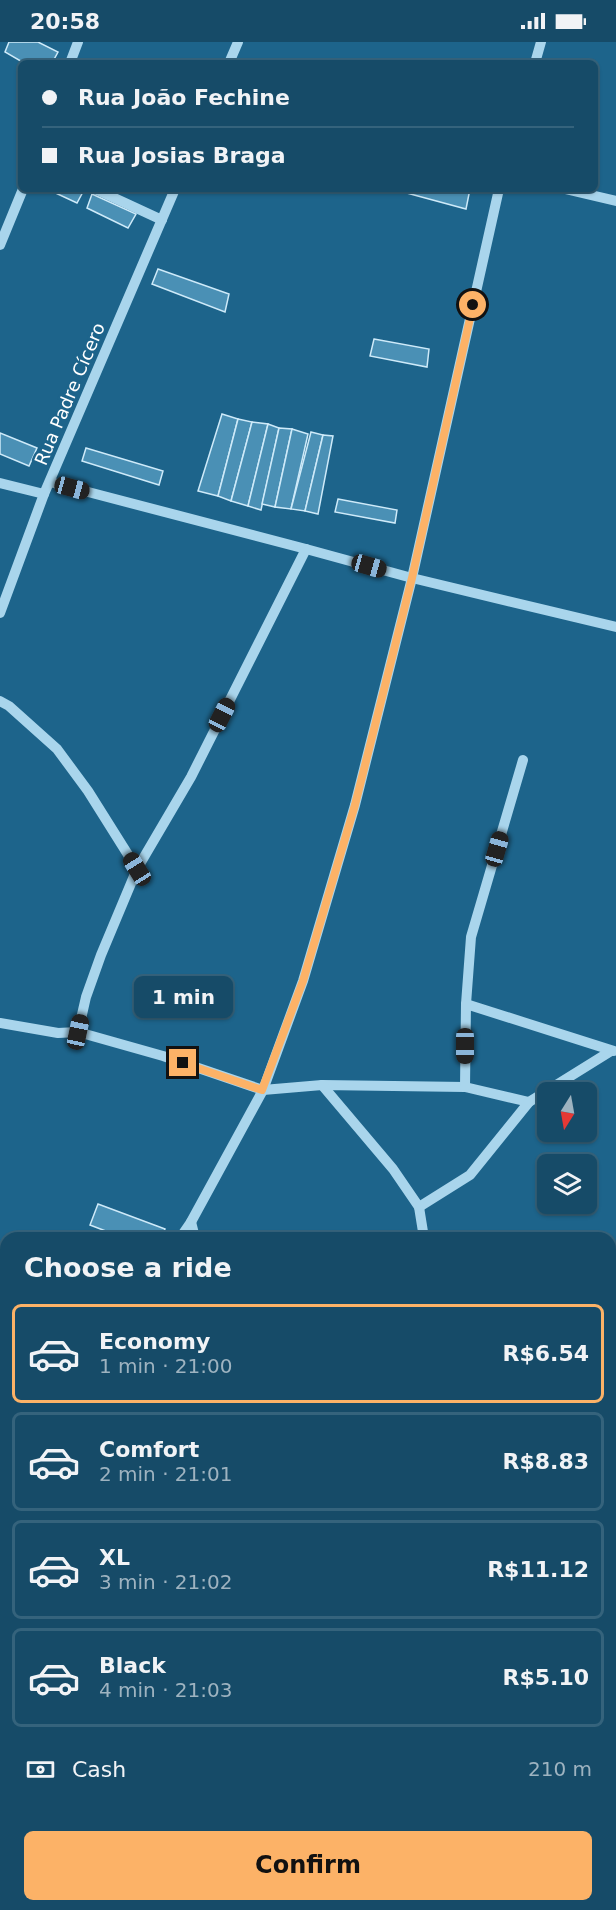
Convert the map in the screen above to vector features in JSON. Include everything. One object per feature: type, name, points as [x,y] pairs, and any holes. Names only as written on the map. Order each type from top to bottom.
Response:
[{"type":"street","points":[[71,60],[78,42]]},
{"type":"street","points":[[230,60],[238,42]]},
{"type":"street","points":[[536,60],[541,42]]},
{"type":"street","points":[[0,245],[22,192]]},
{"type":"street","points":[[101,192],[162,220]]},
{"type":"street","name":"Rua Padre Cícero","points":[[0,613],[44,494],[174,192]]},
{"type":"street","points":[[184,1232],[262,1090],[303,981],[355,805],[412,578],[499,192]]},
{"type":"street","points":[[578,192],[616,201]]},
{"type":"street","points":[[50,482],[412,578],[616,627]]},
{"type":"street","points":[[0,483],[44,494]]},
{"type":"street","points":[[78,1032],[86,997],[100,955],[137,869],[191,777],[306,549]]},
{"type":"street","points":[[0,701],[9,706],[57,749],[88,791],[137,869]]},
{"type":"street","points":[[465,1087],[466,1004],[471,938],[523,760]]},
{"type":"street","points":[[466,1004],[614,1051]]},
{"type":"street","points":[[0,1023],[58,1033],[78,1032],[163,1056],[262,1090],[322,1085],[465,1087],[529,1102]]},
{"type":"street","points":[[419,1207],[470,1175],[529,1102],[614,1051]]},
{"type":"street","points":[[322,1085],[393,1169],[419,1207],[423,1232]]},
{"type":"street","points":[[191,1222],[194,1232]]},
{"type":"building","points":[[9,42],[38,42],[58,52],[54,60],[19,60],[5,52]]},
{"type":"building","points":[[53,192],[83,192],[77,203]]},
{"type":"building","points":[[403,192],[469,192],[466,209]]},
{"type":"building","points":[[92,194],[136,214],[128,228],[87,208]]},
{"type":"building","points":[[158,269],[229,294],[225,312],[152,284]]},
{"type":"building","points":[[374,339],[429,349],[427,367],[370,356]]},
{"type":"building","points":[[222,414],[238,419],[218,496],[198,491]]},
{"type":"building","points":[[238,419],[252,422],[231,501],[218,496]]},
{"type":"building","points":[[252,422],[268,424],[248,506],[231,501]]},
{"type":"building","points":[[268,424],[279,428],[261,510],[248,506]]},
{"type":"building","points":[[279,428],[292,429],[275,507],[262,504]]},
{"type":"building","points":[[292,429],[308,434],[291,509],[275,507]]},
{"type":"building","points":[[311,432],[323,435],[305,511],[291,509]]},
{"type":"building","points":[[0,433],[37,448],[29,466],[0,454]]},
{"type":"building","points":[[323,435],[333,436],[318,514],[305,511]]},
{"type":"building","points":[[86,448],[163,471],[159,485],[82,461]]},
{"type":"building","points":[[338,499],[397,510],[395,523],[335,512]]},
{"type":"building","points":[[98,1204],[165,1229],[164,1232],[108,1232],[90,1225]]},
{"type":"route","points":[[183,1063],[262,1090],[303,981],[355,805],[412,578],[473,305]]}]
